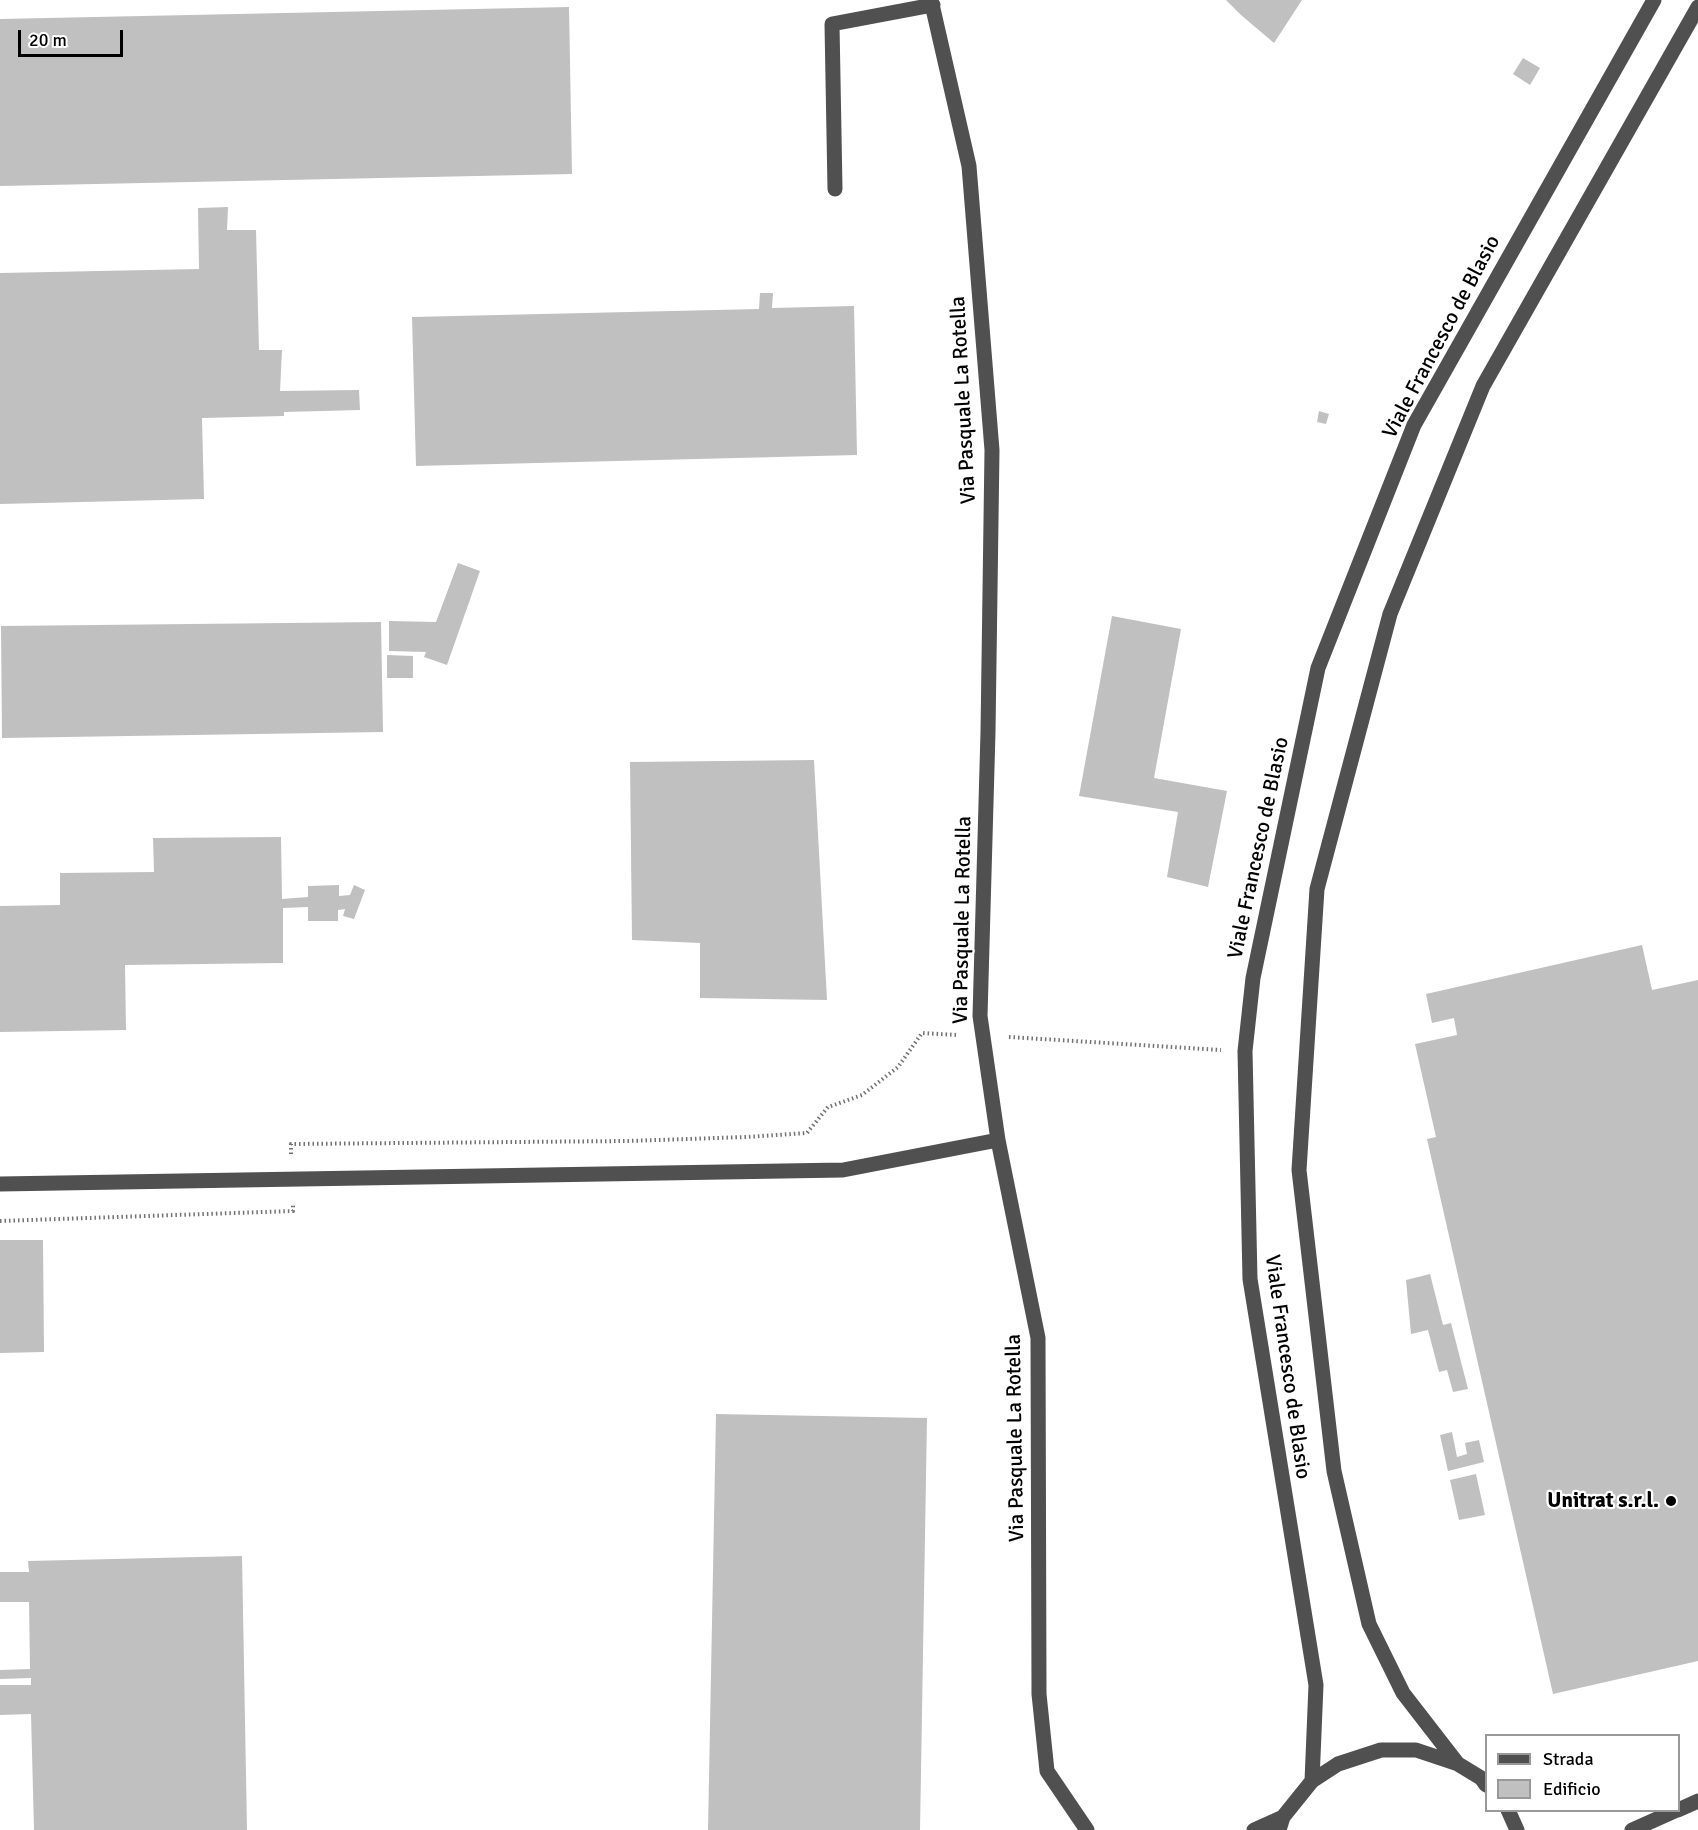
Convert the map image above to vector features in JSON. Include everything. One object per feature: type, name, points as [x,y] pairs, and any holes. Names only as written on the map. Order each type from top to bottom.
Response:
[{"type":"street","name":"Viale Francesco de Blasio","points":[[1312,1781],[1316,1685],[1250,1279],[1245,1051],[1253,978],[1318,668],[1414,425],[1654,0]]},
{"type":"street","points":[[835,189],[832,24],[932,3]]},
{"type":"street","name":"Via Pasquale La Rotella","points":[[932,3],[969,166],[992,450],[980,1016],[999,1140],[1038,1338],[1039,1694],[1047,1771],[1087,1830]]},
{"type":"street","name":"Viale Francesco de Blasio","points":[[1458,1764],[1403,1693],[1369,1624],[1334,1471],[1299,1170],[1317,889],[1390,614],[1483,386],[1698,7]]},
{"type":"street","points":[[0,1184],[843,1170],[999,1140]]},
{"type":"street","points":[[1254,1830],[1281,1823],[1312,1781],[1338,1764],[1381,1750],[1416,1750],[1458,1764],[1485,1781]]},
{"type":"street","points":[[1680,1800],[1698,1800]]},
{"type":"street","points":[[1680,1809],[1698,1800]]},
{"type":"street","points":[[1509,1812],[1517,1830]]},
{"type":"street","points":[[1632,1830],[1673,1812]]},
{"type":"path","points":[[291,1144],[628,1141],[746,1137],[807,1132],[828,1107],[862,1095],[898,1067],[922,1033]]},
{"type":"path","points":[[1015,1038],[1245,1051]]},
{"type":"path","points":[[0,1221],[293,1211]]},
{"type":"building","points":[[1226,0],[1302,0],[1274,43]]},
{"type":"building","points":[[569,7],[572,174],[0,186],[0,19]]},
{"type":"building","points":[[1523,58],[1540,68],[1530,85],[1513,74]]},
{"type":"building","points":[[228,207],[227,230],[256,230],[259,350],[282,350],[280,391],[359,390],[360,410],[284,412],[284,416],[202,418],[204,499],[0,504],[0,273],[199,269],[198,208]]},
{"type":"building","points":[[760,293],[773,293],[772,308],[854,306],[857,455],[416,466],[412,317],[759,309]]},
{"type":"building","points":[[1319,411],[1329,414],[1326,424],[1317,422]]},
{"type":"building","points":[[458,563],[480,571],[447,665],[424,657],[426,652],[389,651],[389,621],[436,622]]},
{"type":"building","points":[[1112,616],[1181,629],[1154,778],[1227,791],[1208,887],[1167,877],[1178,812],[1079,796]]},
{"type":"building","points":[[381,622],[383,732],[2,738],[1,626]]},
{"type":"building","points":[[387,655],[413,656],[413,678],[387,678]]},
{"type":"building","points":[[814,760],[827,1000],[700,998],[700,943],[632,940],[630,762]]},
{"type":"building","points":[[281,837],[282,899],[308,897],[308,886],[339,885],[339,896],[350,895],[354,885],[365,890],[354,919],[343,916],[345,909],[338,910],[338,921],[308,921],[308,907],[283,908],[283,963],[125,965],[126,1030],[0,1032],[0,906],[60,905],[60,873],[154,872],[153,838]]},
{"type":"building","points":[[1642,945],[1652,990],[1698,980],[1698,1661],[1553,1694],[1427,1139],[1436,1137],[1415,1044],[1457,1035],[1454,1018],[1432,1023],[1426,994]]},
{"type":"building","points":[[0,1240],[43,1240],[44,1352],[0,1353]]},
{"type":"building","points":[[1430,1274],[1443,1325],[1451,1323],[1468,1389],[1453,1392],[1447,1370],[1439,1372],[1428,1330],[1411,1334],[1406,1280]]},
{"type":"building","points":[[716,1414],[927,1418],[920,1830],[708,1830]]},
{"type":"building","points":[[1452,1432],[1457,1457],[1467,1454],[1465,1443],[1479,1440],[1484,1462],[1448,1471],[1440,1435]]},
{"type":"building","points":[[1476,1474],[1485,1515],[1459,1520],[1450,1480]]},
{"type":"building","points":[[242,1556],[247,1830],[34,1830],[31,1714],[0,1715],[0,1685],[31,1685],[31,1678],[0,1679],[0,1670],[30,1669],[29,1602],[0,1602],[0,1572],[29,1572],[28,1561]]},
{"type":"place","name":"Unitrat s.r.l.","points":[[1671,1501]]}]
